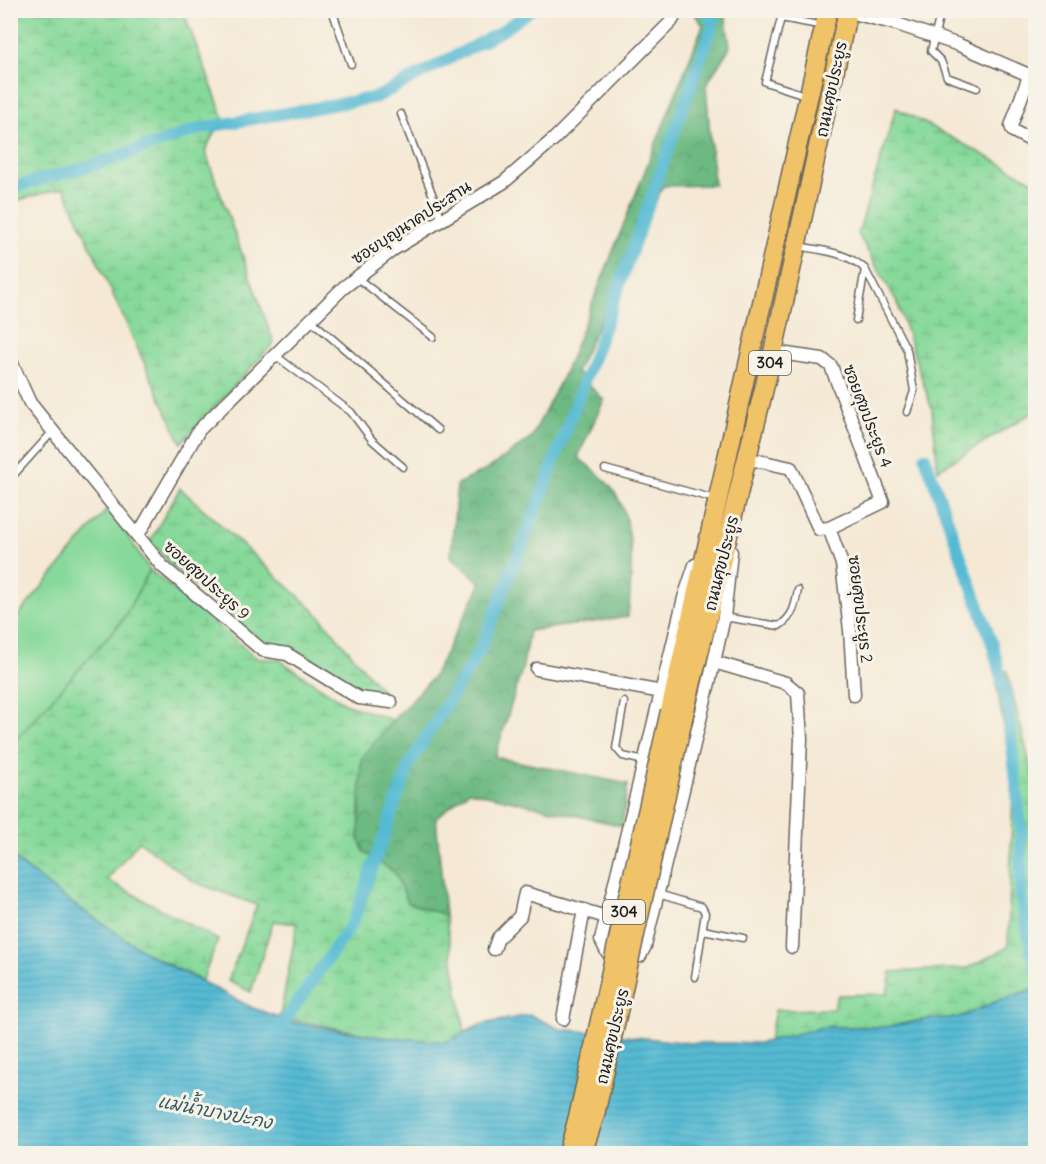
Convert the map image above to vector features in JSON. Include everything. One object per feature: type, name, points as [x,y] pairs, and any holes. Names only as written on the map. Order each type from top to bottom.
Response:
[{"type":"main road","name":"ถนนศุขประยูร","points":[[725,497],[745,458],[773,352],[848,11]]},
{"type":"main road","name":"ถนนศุขประยูร","points":[[582,1154],[587,1114],[725,497],[826,18]]},
{"type":"main road","name":"ถนนศุขประยูร","points":[[570,1154],[587,1114]]},
{"type":"main road","name":"ถนนศุขประยูร","points":[[587,1114],[588,1154]]},
{"type":"street","name":"ซอยบุญนาคประสาน","points":[[138,535],[200,430],[356,277],[504,182],[554,139],[671,22],[678,10]]},
{"type":"street","points":[[848,11],[934,37],[1032,77],[1011,126],[1013,131],[1035,143]]},
{"type":"street","name":"ซอยศุขประยูร 4","points":[[773,352],[822,359],[831,366],[883,502],[829,528]]},
{"type":"street","name":"ซอยศุขประยูร 9","points":[[10,359],[30,403],[54,429],[162,566],[262,650],[287,654],[359,698],[391,702]]},
{"type":"street","name":"ซอยศุขประยูร 2","points":[[745,458],[789,466],[817,526],[821,530],[829,528],[842,564],[850,630],[854,695]]},
{"type":"street","points":[[725,497],[724,617],[645,946],[640,956],[634,958],[607,952],[601,940],[606,917],[684,598],[725,497]]},
{"type":"street","points":[[714,662],[786,683],[798,693],[801,739],[792,946]]},
{"type":"street","points":[[537,669],[662,692]]},
{"type":"street","points":[[494,949],[498,938],[520,916],[525,893],[606,917]]},
{"type":"street","points":[[563,1019],[584,910]]},
{"type":"lane","points":[[332,10],[351,64]]},
{"type":"lane","points":[[941,10],[931,51],[941,61],[947,78],[977,88]]},
{"type":"lane","points":[[809,96],[765,82],[781,18],[826,18]]},
{"type":"lane","points":[[401,114],[442,220]]},
{"type":"lane","points":[[797,246],[830,252],[856,261],[865,269],[907,350],[914,391],[908,412]]},
{"type":"lane","points":[[856,320],[865,269]]},
{"type":"lane","points":[[356,277],[433,337]]},
{"type":"lane","points":[[312,321],[438,430]]},
{"type":"lane","points":[[276,356],[351,412],[372,440],[403,467]]},
{"type":"lane","points":[[10,479],[54,429]]},
{"type":"lane","points":[[605,470],[725,497]]},
{"type":"lane","points":[[724,617],[779,626],[789,620],[798,590]]},
{"type":"lane","points":[[624,702],[616,748],[623,756],[644,761]]},
{"type":"lane","points":[[658,894],[702,907],[705,913],[695,977]]},
{"type":"lane","points":[[703,930],[743,938]]},
{"type":"green space","points":[[11,11],[183,11],[223,116],[205,151],[274,343],[181,443],[64,188],[11,202]]},
{"type":"green space","points":[[692,11],[725,11],[730,47],[706,85],[714,185],[663,186],[576,372],[604,400],[578,457],[612,488],[622,506],[631,553],[628,617],[529,631],[523,666],[495,757],[628,784],[622,826],[469,791],[436,818],[445,915],[408,903],[395,873],[364,852],[359,839],[361,758],[378,736],[433,677],[481,583],[451,557],[457,484],[486,470],[531,438],[564,374],[703,25]]},
{"type":"green space","points":[[896,108],[1035,182],[1035,411],[938,470],[932,410],[897,302],[858,234]]},
{"type":"green space","points":[[180,488],[318,614],[383,692],[368,695],[325,671],[263,643],[173,567],[150,541]]},
{"type":"green space","points":[[109,507],[150,570],[122,621],[11,746],[11,624]]},
{"type":"green space","points":[[150,570],[258,659],[278,659],[346,704],[393,720],[361,759],[359,839],[364,852],[395,873],[408,903],[445,915],[465,1033],[446,1042],[381,1037],[280,1017],[297,924],[273,921],[251,992],[228,981],[257,905],[194,882],[139,841],[107,880],[218,940],[202,981],[150,955],[60,895],[11,856],[10,746],[122,621]]},
{"type":"green space","points":[[1007,671],[1035,785],[1035,989],[1002,999],[958,1018],[928,1019],[886,1027],[823,1027],[769,1041],[775,1010],[833,1009],[838,995],[887,994],[891,972],[968,968],[1008,947],[1013,782],[996,682]]},
{"type":"water","name":"แม่น้ำบางปะกง","points":[[10,856],[60,895],[150,955],[253,1008],[292,1022],[381,1037],[446,1042],[482,1024],[530,1015],[560,1029],[691,1043],[760,1043],[823,1027],[886,1027],[928,1019],[958,1018],[1002,999],[1035,989],[1035,1153],[11,1153]]},
{"type":"waterway","points":[[10,188],[91,166],[202,128],[377,97],[502,31],[531,10]]},
{"type":"waterway","points":[[277,1032],[353,922],[410,763],[480,650],[534,515],[609,315],[714,21],[703,10]]},
{"type":"waterway","points":[[925,457],[992,643],[1007,701],[1021,828],[1021,899],[1036,970]]}]
